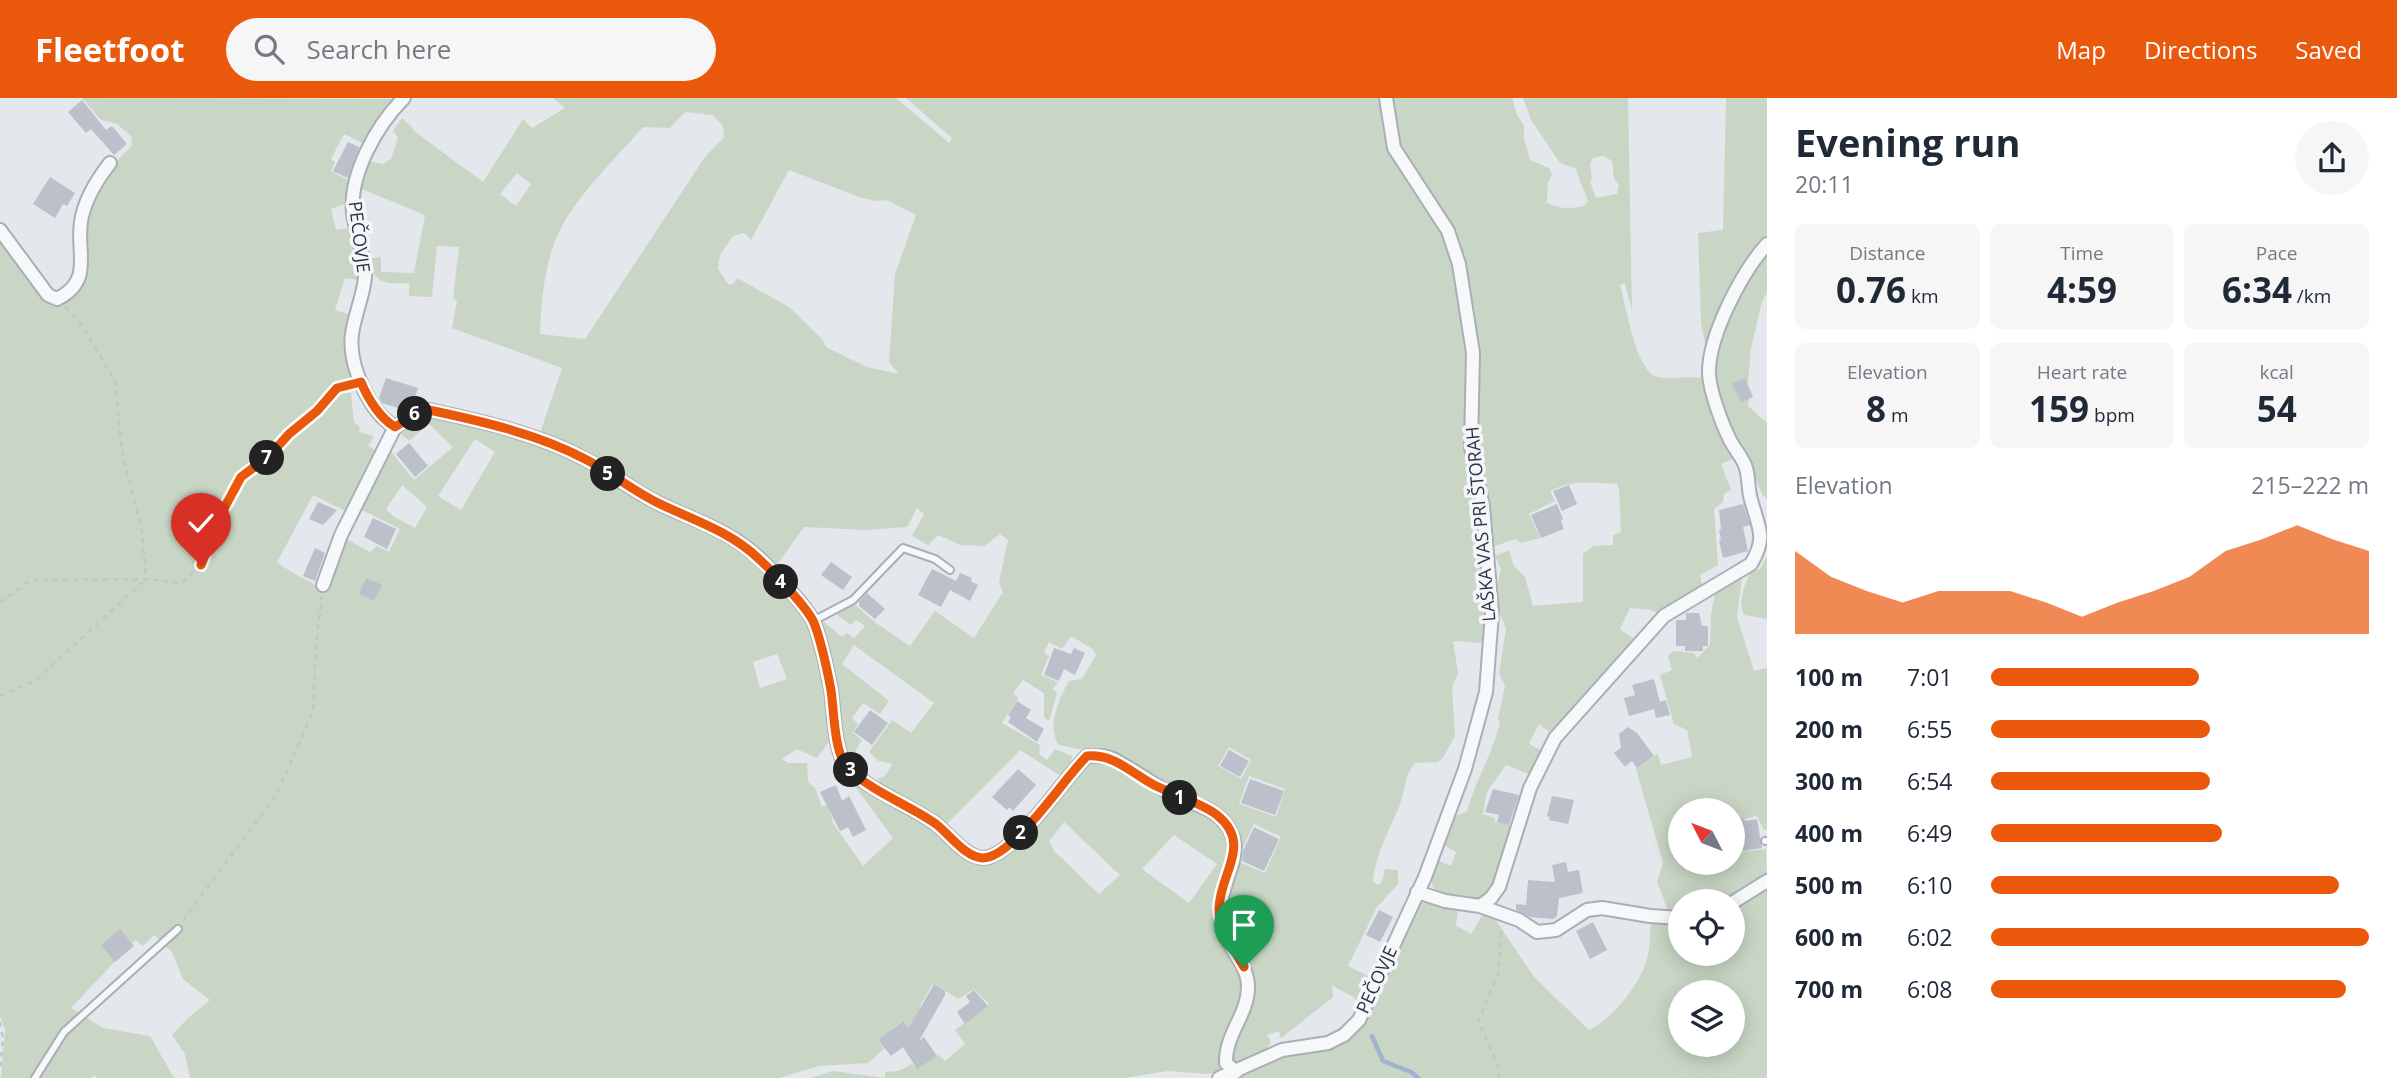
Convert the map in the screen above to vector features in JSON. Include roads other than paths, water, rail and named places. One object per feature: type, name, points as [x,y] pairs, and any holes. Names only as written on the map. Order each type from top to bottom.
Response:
[{"type":"street","name":"PEČOVJE","points":[[395,427],[386,422],[365,391],[353,362],[352,336],[366,277],[353,212],[354,183],[382,122],[404,98]]},
{"type":"street","name":"LAŠKA VAS PRI ŠTORAH","points":[[1387,98],[1394,148],[1448,231],[1459,264],[1473,353],[1471,447],[1483,507],[1492,612],[1486,692],[1465,769],[1446,824],[1417,892]]},
{"type":"street","points":[[0,230],[48,295],[57,299],[68,294],[78,280],[82,262],[80,223],[87,198],[110,163]]},
{"type":"street","points":[[1480,906],[1491,898],[1499,887],[1530,788],[1555,738],[1664,616],[1752,564],[1761,551],[1764,535],[1751,498],[1746,468],[1729,439],[1709,376],[1713,348],[1726,311],[1758,254],[1767,244]]},
{"type":"street","points":[[323,585],[341,535],[395,427],[418,413],[429,410],[514,432],[578,455],[658,503],[722,531],[761,561],[813,621],[830,686],[840,754],[846,766],[884,794],[934,823],[970,854],[982,858],[1004,849],[1024,830],[1087,756],[1101,755],[1113,759],[1178,797],[1215,813],[1229,826],[1234,841],[1234,854],[1222,890],[1219,909],[1223,930],[1244,967],[1248,987],[1244,1011],[1226,1048],[1226,1063],[1236,1072]]},
{"type":"street","points":[[1745,895],[1767,881]]},
{"type":"street","name":"PEČOVJE","points":[[1219,1078],[1282,1049],[1328,1043],[1344,1035],[1359,1020],[1417,892]]},
{"type":"street","points":[[1417,892],[1445,901],[1480,906],[1519,920],[1537,932],[1556,930],[1587,910],[1602,908],[1668,917]]},
{"type":"lane","points":[[813,621],[853,600],[903,548],[935,559],[950,570]]},
{"type":"lane","points":[[35,1078],[64,1032],[178,929]]},
{"type":"waterway","points":[[1372,1036],[1383,1061],[1411,1072],[1418,1078]]}]
